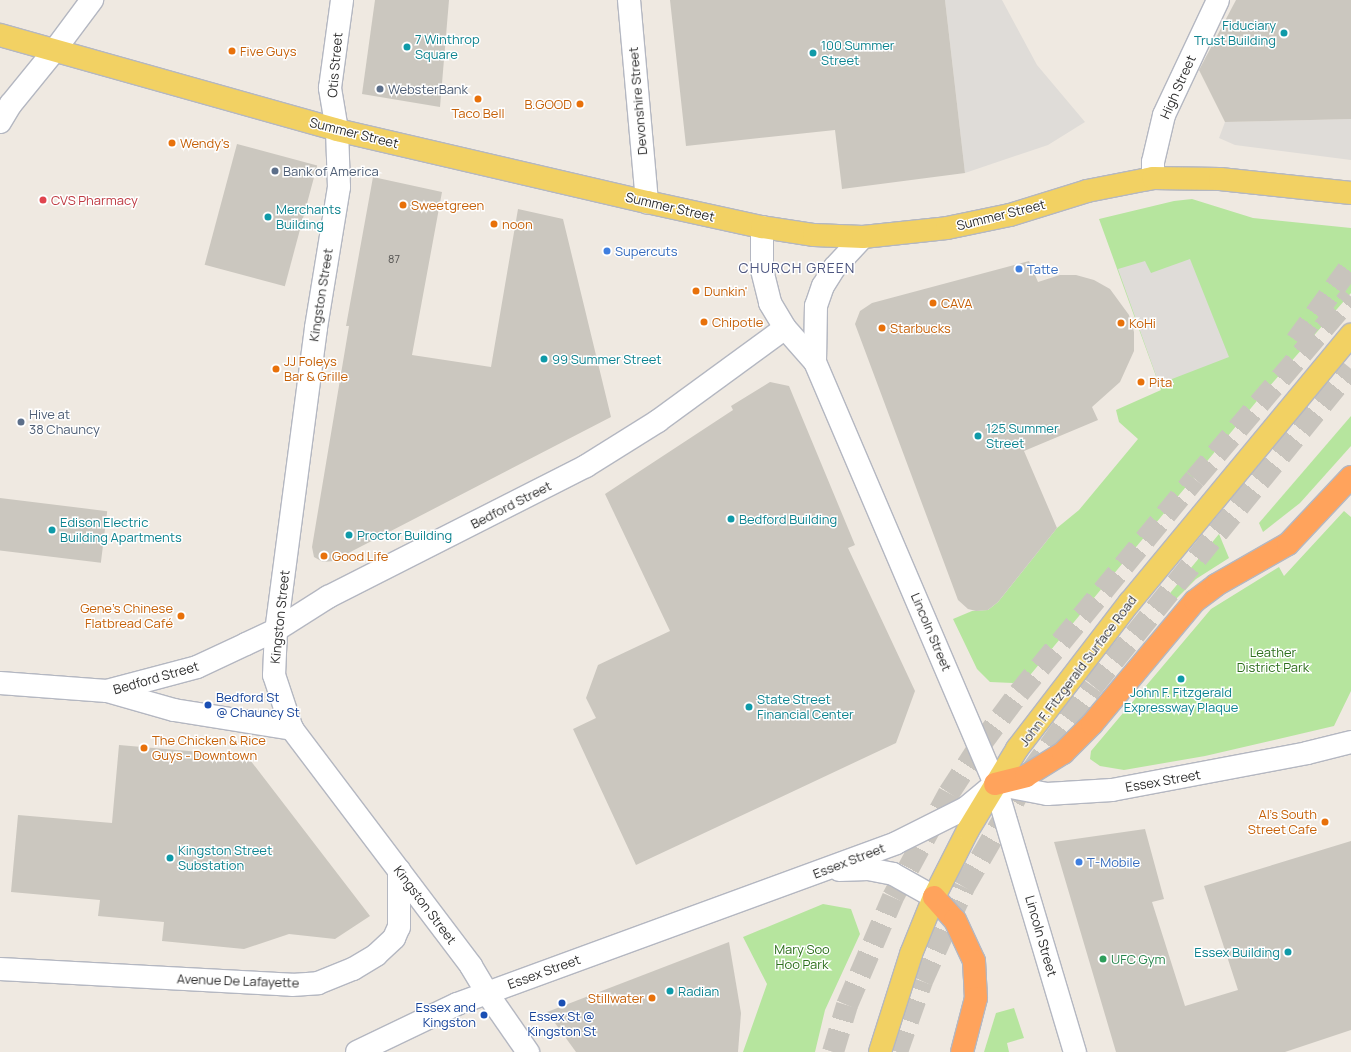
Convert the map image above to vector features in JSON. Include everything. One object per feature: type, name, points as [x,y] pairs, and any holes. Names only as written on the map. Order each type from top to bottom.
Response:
[{"type":"highway","points":[[995,784],[1026,776],[1063,754],[1092,724],[1195,601],[1216,585],[1288,544],[1351,477]]},
{"type":"highway","points":[[934,897],[955,920],[974,961],[976,998],[962,1052]]},
{"type":"main road","points":[[0,122],[15,98],[54,51],[92,0]]},
{"type":"main road","name":"Otis Street","points":[[337,130],[330,88],[342,0]]},
{"type":"main road","name":"Devonshire Street","points":[[629,0],[647,202]]},
{"type":"main road","name":"High Street","points":[[1154,178],[1153,162],[1164,115],[1218,0]]},
{"type":"main road","name":"Summer Street","points":[[0,35],[337,130],[647,202],[762,227],[864,237],[947,228],[1010,215],[1087,191],[1154,178],[1220,179],[1351,192]]},
{"type":"main road","name":"Kingston Street","points":[[337,130],[339,187],[316,328],[276,630],[274,675],[292,729],[472,966],[487,993],[528,1052]]},
{"type":"main road","name":"Lincoln Street","points":[[762,227],[763,278],[770,303],[785,328],[815,362],[995,784],[1075,1052]]},
{"type":"main road","points":[[815,362],[816,306],[823,286],[835,267],[864,237]]},
{"type":"main road","name":"Bedford Street","points":[[108,691],[197,667],[276,630],[328,598],[586,466],[658,421],[785,328]]},
{"type":"main road","name":"John F. Fitzgerald Surface Road","points":[[880,1052],[911,954],[934,897],[995,784],[1087,655],[1351,335]]},
{"type":"main road","name":"Bedford Street","points":[[0,683],[108,691],[174,710],[292,729]]},
{"type":"main road","name":"Essex Street","points":[[357,1052],[487,993],[818,873],[941,823],[966,808],[995,784],[1047,794],[1112,790],[1307,753],[1351,742]]},
{"type":"main road","points":[[818,873],[853,868],[879,871],[906,880],[934,897]]},
{"type":"main road","name":"Avenue De Lafayette","points":[[0,969],[292,985],[318,983],[353,969],[376,955],[394,938],[399,927],[399,870]]},
{"type":"green space","points":[[1192,199],[1253,218],[1351,228],[1351,293],[1261,396],[1031,674],[1013,683],[990,682],[977,669],[953,619],[972,611],[988,610],[998,602],[1057,528],[1079,510],[1138,439],[1119,422],[1116,410],[1161,390],[1099,219],[1174,201]]},
{"type":"green space","points":[[1351,416],[1351,446],[1300,503],[1263,532],[1259,523]]},
{"type":"green space","name":"Leather District Park","points":[[1344,511],[1351,517],[1351,691],[1334,726],[1205,756],[1124,770],[1100,766],[1090,759],[1091,751],[1211,609],[1279,567],[1284,576]]},
{"type":"green space","points":[[1219,534],[1229,558],[1196,579],[1166,609],[1162,609],[1161,604]]},
{"type":"green space","name":"Mary Soo Hoo Park","points":[[823,904],[851,909],[860,934],[825,1010],[815,1052],[743,1052],[767,984],[743,937]]},
{"type":"green space","points":[[1014,1008],[1024,1038],[1007,1043],[1009,1052],[984,1052],[996,1013]]},
{"type":"shaded area","points":[[945,0],[1002,0],[1037,65],[1085,122],[1048,145],[965,173]]},
{"type":"shaded area","points":[[1351,119],[1351,160],[1235,145],[1219,138],[1225,122]]},
{"type":"shaded area","points":[[1190,259],[1229,357],[1159,384],[1118,269],[1145,261],[1151,273]]},
{"type":"building","name":"7 Winthrop Square","points":[[375,0],[449,0],[440,107],[362,94]]},
{"type":"building","name":"100 Summer Street","points":[[670,0],[945,0],[965,173],[842,189],[835,130],[686,146]]},
{"type":"building","name":"Fiduciary Trust Building","points":[[1236,0],[1351,0],[1351,119],[1225,122],[1199,70]]},
{"type":"building","name":"Merchants Building","points":[[237,144],[317,165],[285,286],[205,265]]},
{"type":"building","name":"99 Summer Street","points":[[373,177],[442,192],[412,355],[491,367],[518,209],[563,219],[611,417],[333,561],[323,562],[314,557],[312,547],[349,326],[346,326]]},
{"type":"building","name":"125 Summer Street","points":[[1029,261],[1038,282],[1060,275],[1076,275],[1094,280],[1110,289],[1129,315],[1134,332],[1134,351],[1120,382],[1092,407],[1098,420],[1024,451],[1057,528],[998,602],[988,610],[976,611],[968,609],[958,600],[855,324],[860,311],[872,303]]},
{"type":"building","name":"State Street Financial Center","points":[[770,382],[789,386],[855,545],[848,548],[915,691],[896,743],[636,865],[573,729],[596,718],[586,698],[598,665],[670,631],[605,494],[733,410],[731,406]]},
{"type":"building","name":"Edison Electric Building Apartments","points":[[0,498],[107,511],[101,563],[0,550]]},
{"type":"building","name":"Kingston Street Substation","points":[[119,745],[247,756],[370,916],[335,939],[289,934],[244,949],[162,941],[164,922],[98,916],[100,900],[11,892],[18,815],[112,823]]},
{"type":"building","points":[[1145,829],[1164,899],[1152,902],[1185,1006],[1238,990],[1204,886],[1351,841],[1351,1030],[1285,1052],[1116,1052],[1054,842]]},
{"type":"building","name":"Radian","points":[[729,942],[741,1013],[738,1052],[576,1052],[547,1012]]},
{"type":"tunnel","points":[[1296,341],[1351,265]]},
{"type":"tunnel","points":[[833,1052],[847,1005],[893,897],[949,793],[981,744],[1019,693],[1195,479],[1351,296]]},
{"type":"tunnel","points":[[897,1052],[922,981],[964,887],[1030,773],[1093,686],[1351,369]]},
{"type":"place","name":"Fiduciary Trust Building","points":[[1284,33]]},
{"type":"place","name":"7 Winthrop Square","points":[[407,47]]},
{"type":"place","name":"Five Guys","points":[[232,51]]},
{"type":"place","name":"100 Summer Street","points":[[813,53]]},
{"type":"place","name":"WebsterBank","points":[[380,89]]},
{"type":"place","name":"Taco Bell","points":[[478,99]]},
{"type":"place","name":"B.GOOD","points":[[580,104]]},
{"type":"place","name":"Wendy's","points":[[172,143]]},
{"type":"place","name":"Bank of America","points":[[275,171]]},
{"type":"place","name":"CVS Pharmacy","points":[[43,200]]},
{"type":"place","name":"Sweetgreen","points":[[403,205]]},
{"type":"place","name":"Merchants Building","points":[[268,217]]},
{"type":"place","name":"noon","points":[[494,224]]},
{"type":"place","name":"Supercuts","points":[[607,251]]},
{"type":"place","name":"Tatte","points":[[1019,269]]},
{"type":"place","name":"Dunkin'","points":[[696,291]]},
{"type":"place","name":"CAVA","points":[[933,303]]},
{"type":"place","name":"Chipotle","points":[[704,322]]},
{"type":"place","name":"KoHi","points":[[1121,323]]},
{"type":"place","name":"Starbucks","points":[[882,328]]},
{"type":"place","name":"99 Summer Street","points":[[544,359]]},
{"type":"place","name":"JJ Foleys Bar & Grille","points":[[276,369]]},
{"type":"place","name":"Pita","points":[[1141,382]]},
{"type":"place","name":"Hive at 38 Chauncy","points":[[21,422]]},
{"type":"place","name":"125 Summer Street","points":[[978,436]]},
{"type":"place","name":"Bedford Building","points":[[731,519]]},
{"type":"place","name":"Edison Electric Building Apartments","points":[[52,530]]},
{"type":"place","name":"Proctor Building","points":[[349,535]]},
{"type":"place","name":"Good Life","points":[[324,556]]},
{"type":"place","name":"Gene’s Chinese Flatbread Café","points":[[181,616]]},
{"type":"place","name":"John F. Fitzgerald Expressway Plaque","points":[[1181,679]]},
{"type":"place","name":"Bedford St @ Chauncy St","points":[[208,705]]},
{"type":"place","name":"State Street Financial Center","points":[[749,707]]},
{"type":"place","name":"The Chicken & Rice Guys - Downtown","points":[[144,748]]},
{"type":"place","name":"Al's South Street Cafe","points":[[1325,822]]},
{"type":"place","name":"Kingston Street Substation","points":[[170,858]]},
{"type":"place","name":"T-Mobile","points":[[1079,862]]},
{"type":"place","name":"Essex Building","points":[[1288,952]]},
{"type":"place","name":"UFC Gym","points":[[1103,959]]},
{"type":"place","name":"Radian","points":[[670,991]]},
{"type":"place","name":"Stillwater","points":[[652,998]]},
{"type":"place","name":"Essex St @ Kingston St","points":[[562,1003]]},
{"type":"place","name":"Essex and Kingston","points":[[484,1015]]},
{"type":"district","name":"CHURCH GREEN","points":[[797,268]]}]
